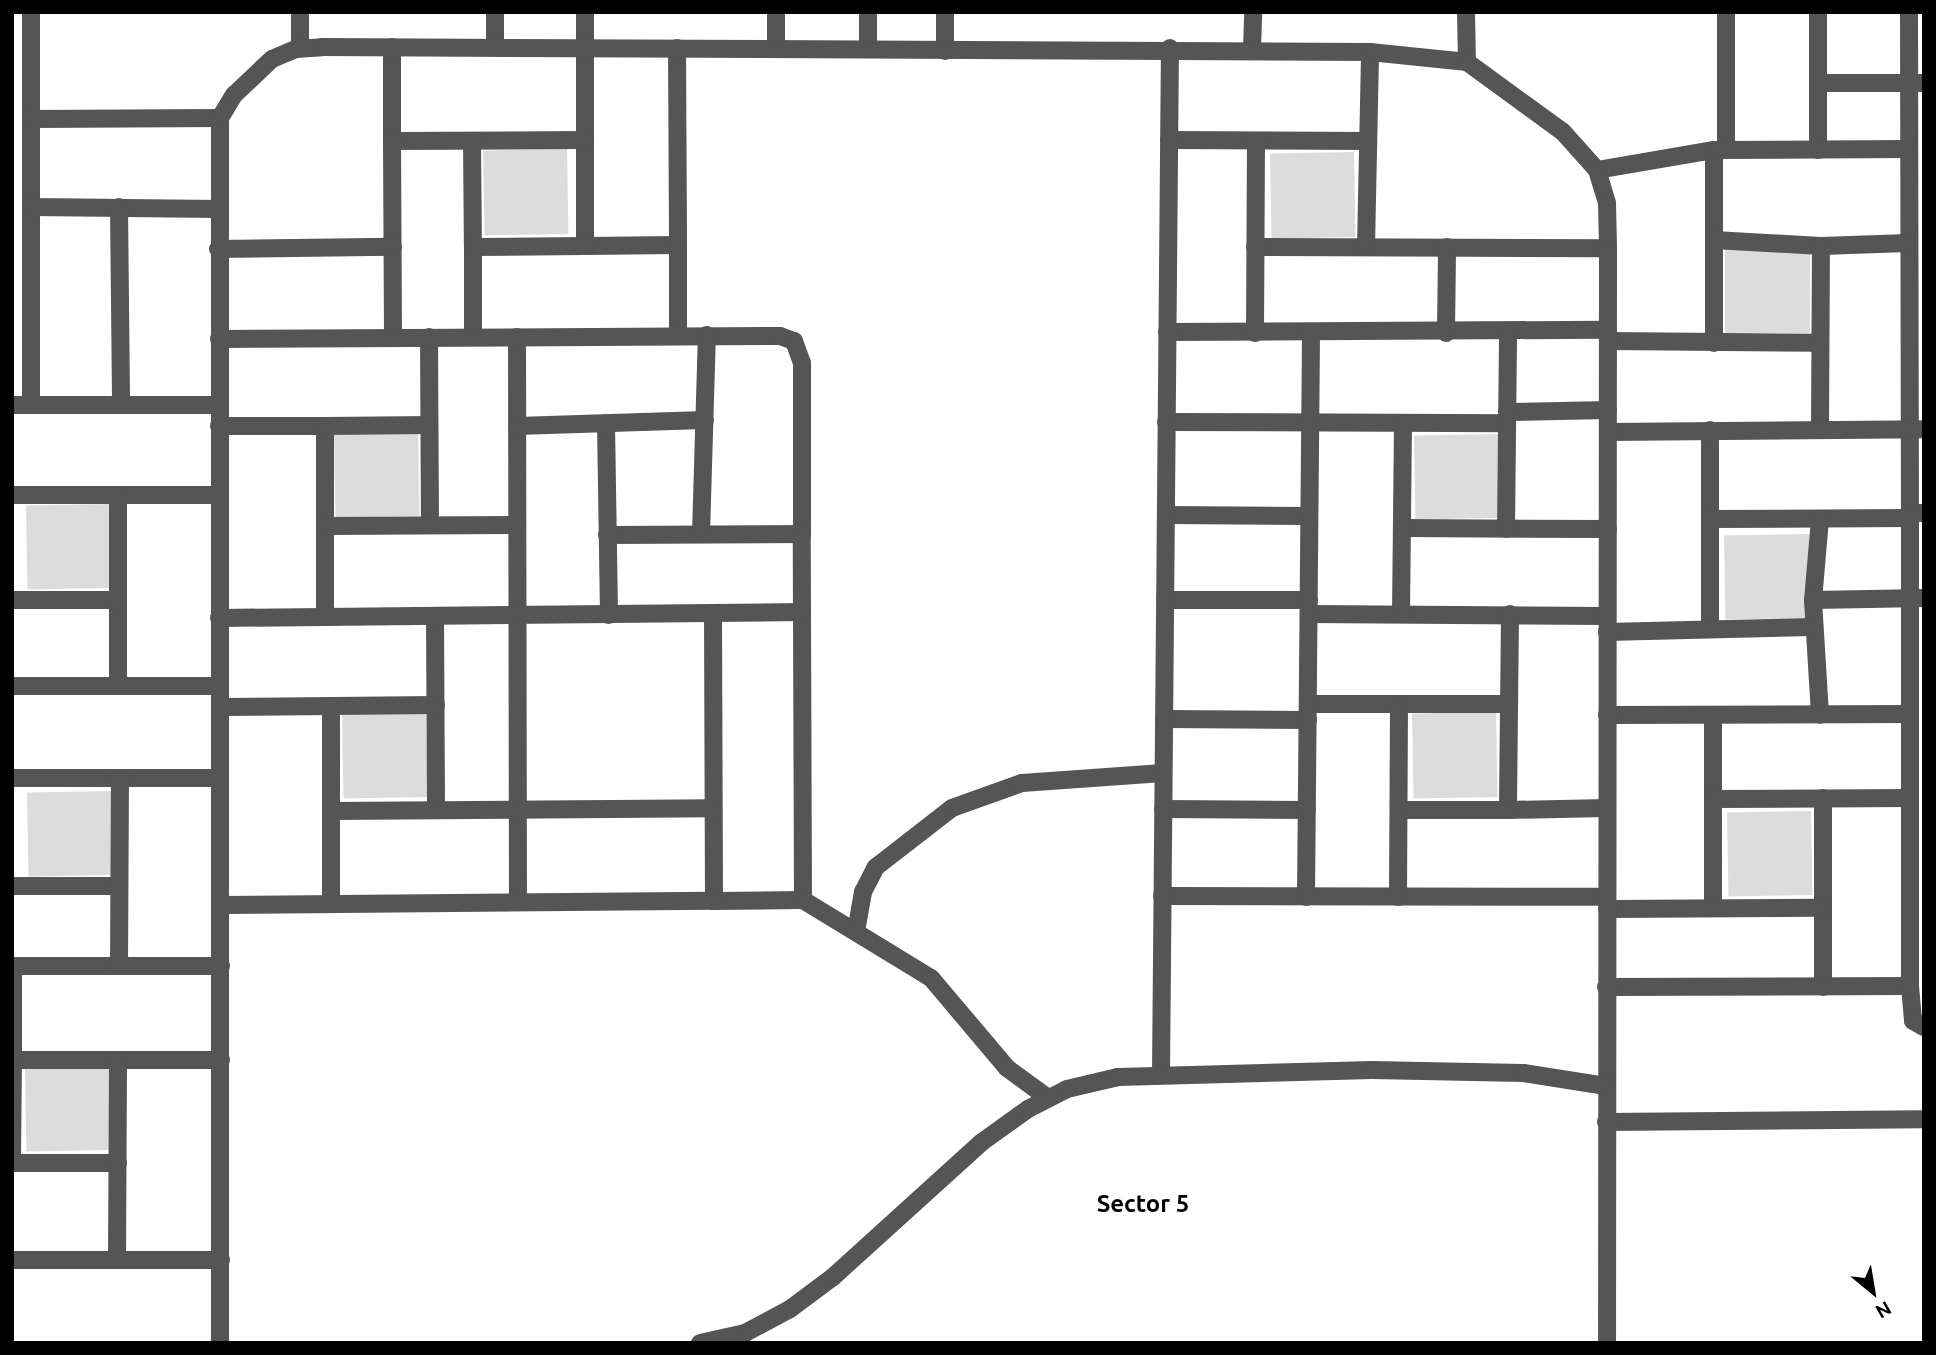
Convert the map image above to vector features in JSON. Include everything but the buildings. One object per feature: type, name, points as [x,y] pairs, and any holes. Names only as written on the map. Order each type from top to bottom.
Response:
[{"type":"street","points":[[31,12],[31,405]]},
{"type":"street","points":[[300,12],[300,48]]},
{"type":"street","points":[[495,12],[495,47]]},
{"type":"street","points":[[585,12],[585,246]]},
{"type":"street","points":[[776,12],[776,48]]},
{"type":"street","points":[[868,12],[868,48]]},
{"type":"street","points":[[945,12],[945,51]]},
{"type":"street","points":[[1252,48],[1253,12]]},
{"type":"street","points":[[1465,12],[1467,62]]},
{"type":"street","points":[[1714,343],[1714,240],[1726,12]]},
{"type":"street","points":[[1818,12],[1818,150]]},
{"type":"street","points":[[1909,12],[1916,83],[1909,149],[1916,178],[1914,252],[1917,342],[1914,515],[1917,683],[1910,714],[1917,766],[1910,798],[1917,851],[1917,939],[1910,986],[1913,1021],[1924,1027]]},
{"type":"street","points":[[392,47],[393,337]]},
{"type":"street","points":[[220,1343],[220,118],[252,76],[272,59],[300,48],[392,47],[868,48],[945,51],[1252,48],[1370,52],[1467,62],[1563,132],[1597,170],[1607,203],[1607,1343]]},
{"type":"street","points":[[677,48],[678,335]]},
{"type":"street","points":[[1161,1074],[1170,48]]},
{"type":"street","points":[[1366,247],[1370,52]]},
{"type":"street","points":[[1818,83],[1916,83]]},
{"type":"street","points":[[31,119],[220,118]]},
{"type":"street","points":[[392,141],[585,140]]},
{"type":"street","points":[[472,141],[473,337]]},
{"type":"street","points":[[1169,141],[1367,141]]},
{"type":"street","points":[[1255,333],[1256,141]]},
{"type":"street","points":[[1597,170],[1720,150],[1909,149]]},
{"type":"street","points":[[31,207],[218,209]]},
{"type":"street","points":[[119,207],[121,405]]},
{"type":"street","points":[[1714,240],[1914,252]]},
{"type":"street","points":[[473,247],[678,245]]},
{"type":"street","points":[[1820,429],[1821,246]]},
{"type":"street","points":[[218,249],[393,247]]},
{"type":"street","points":[[1255,247],[1608,248]]},
{"type":"street","points":[[1446,333],[1447,247]]},
{"type":"street","points":[[1167,332],[1508,334],[1608,336],[1714,343],[1820,343]]},
{"type":"street","points":[[1306,897],[1311,333]]},
{"type":"street","points":[[1506,529],[1508,334]]},
{"type":"street","points":[[219,339],[707,335],[780,336],[794,341],[800,352],[803,900]]},
{"type":"street","points":[[701,534],[707,335]]},
{"type":"street","points":[[429,337],[430,525]]},
{"type":"street","points":[[517,337],[518,902]]},
{"type":"street","points":[[12,405],[219,405]]},
{"type":"street","points":[[1166,422],[1403,423],[1608,410]]},
{"type":"street","points":[[517,426],[705,420]]},
{"type":"street","points":[[606,423],[608,615]]},
{"type":"street","points":[[1401,614],[1403,423]]},
{"type":"street","points":[[219,426],[429,425]]},
{"type":"street","points":[[325,426],[325,617]]},
{"type":"street","points":[[1608,432],[1917,429]]},
{"type":"street","points":[[1710,430],[1710,626]]},
{"type":"street","points":[[12,495],[219,495]]},
{"type":"street","points":[[118,496],[118,686]]},
{"type":"street","points":[[1166,515],[1310,516]]},
{"type":"street","points":[[1710,519],[1820,519],[1914,515]]},
{"type":"street","points":[[1820,519],[1813,600],[1820,715]]},
{"type":"street","points":[[325,526],[517,525]]},
{"type":"street","points":[[1402,528],[1608,529]]},
{"type":"street","points":[[607,535],[802,534]]},
{"type":"street","points":[[1813,600],[1917,598]]},
{"type":"street","points":[[12,600],[118,600]]},
{"type":"street","points":[[1165,600],[1401,614],[1510,614],[1607,624],[1814,627]]},
{"type":"street","points":[[219,618],[802,612]]},
{"type":"street","points":[[713,614],[714,901]]},
{"type":"street","points":[[1508,810],[1510,614]]},
{"type":"street","points":[[435,616],[436,810]]},
{"type":"street","points":[[12,686],[220,686]]},
{"type":"street","points":[[1164,719],[1308,712],[1399,704],[1509,704]]},
{"type":"street","points":[[1398,897],[1399,704]]},
{"type":"street","points":[[220,707],[436,705]]},
{"type":"street","points":[[331,706],[331,904]]},
{"type":"street","points":[[1607,715],[1910,714]]},
{"type":"street","points":[[1713,716],[1713,908]]},
{"type":"street","points":[[856,932],[863,892],[876,867],[952,808],[1022,783],[1163,773]]},
{"type":"street","points":[[12,778],[220,778]]},
{"type":"street","points":[[119,966],[120,778]]},
{"type":"street","points":[[1823,798],[1823,987]]},
{"type":"street","points":[[1713,799],[1910,798]]},
{"type":"street","points":[[331,811],[713,808]]},
{"type":"street","points":[[1399,810],[1607,808]]},
{"type":"street","points":[[1163,809],[1307,810]]},
{"type":"street","points":[[12,886],[120,886]]},
{"type":"street","points":[[1163,896],[1398,897],[1713,908],[1823,908]]},
{"type":"street","points":[[220,905],[803,900],[931,978],[1007,1068],[1048,1098]]},
{"type":"street","points":[[118,1163],[12,1163],[13,966],[220,966]]},
{"type":"street","points":[[1606,987],[1910,986]]},
{"type":"street","points":[[13,1060],[221,1060]]},
{"type":"street","points":[[117,1259],[118,1060]]},
{"type":"street","points":[[701,1343],[744,1333],[789,1309],[834,1277],[982,1142],[1067,1088],[1118,1077],[1161,1074],[1372,1070],[1523,1073],[1606,1086]]},
{"type":"street","points":[[1606,1122],[1924,1119]]},
{"type":"street","points":[[12,1260],[222,1260]]},
{"type":"shaded area","points":[[567,149],[568,234],[484,235],[483,150]]},
{"type":"shaded area","points":[[1354,152],[1355,237],[1271,238],[1270,153]]},
{"type":"shaded area","points":[[1725,249],[1810,249],[1810,333],[1725,333]]},
{"type":"shaded area","points":[[418,432],[419,516],[335,517],[334,433]]},
{"type":"shaded area","points":[[1498,434],[1499,518],[1415,519],[1414,435]]},
{"type":"shaded area","points":[[110,504],[111,588],[27,589],[26,505]]},
{"type":"shaded area","points":[[1809,534],[1810,618],[1725,619],[1724,535]]},
{"type":"shaded area","points":[[1496,712],[1497,797],[1413,798],[1412,713]]},
{"type":"shaded area","points":[[426,713],[427,797],[343,798],[342,714]]},
{"type":"shaded area","points":[[111,791],[112,875],[28,876],[27,792]]},
{"type":"shaded area","points":[[1811,811],[1812,895],[1728,896],[1727,812]]},
{"type":"shaded area","points":[[109,1066],[110,1150],[26,1151],[25,1067]]},
{"type":"district","name":"Sector 5","points":[[1143,1204]]}]
